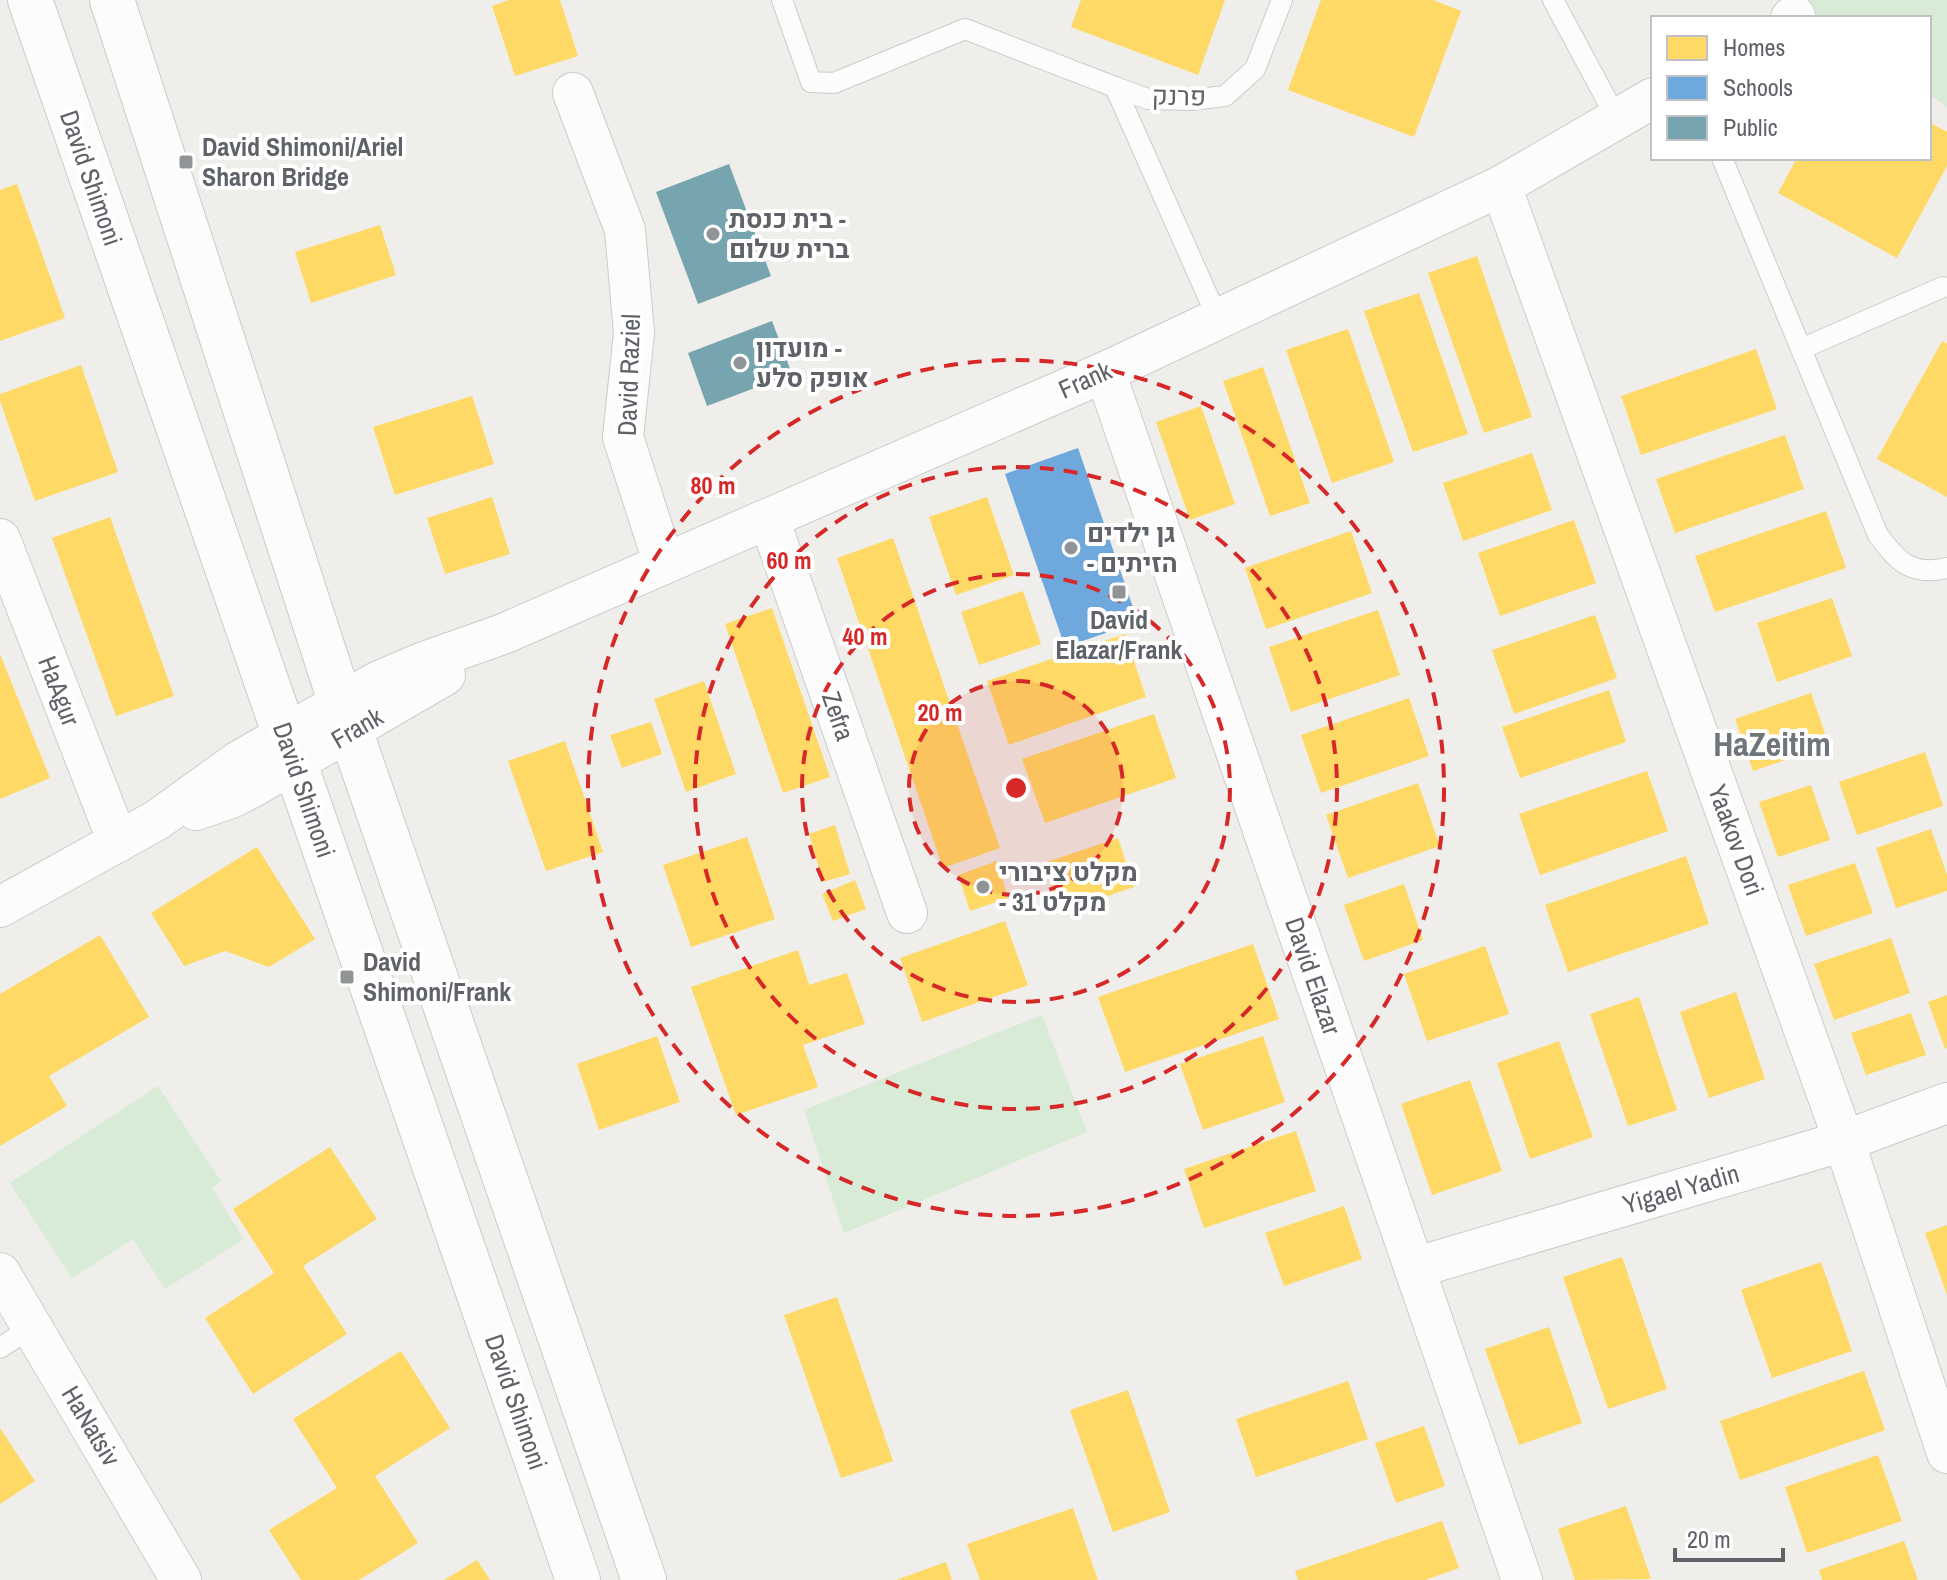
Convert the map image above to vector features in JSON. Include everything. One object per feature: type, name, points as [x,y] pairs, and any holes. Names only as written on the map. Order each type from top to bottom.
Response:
[{"type":"main road","name":"David Shimoni","points":[[30,0],[578,1580]]},
{"type":"main road","points":[[112,0],[346,718],[644,1580]]},
{"type":"street","name":"David Raziel","points":[[573,93],[625,230],[634,333],[623,437],[664,564]]},
{"type":"street","name":"Frank","points":[[1,903],[157,820],[239,761],[290,749],[346,718],[448,673],[503,634],[1105,372],[1501,186],[1651,99]]},
{"type":"street","name":"Yaakov Dori","points":[[1501,186],[1844,1141],[1947,1453]]},
{"type":"street","name":"David Elazar","points":[[1105,372],[1522,1580]]},
{"type":"street","name":"Zefra","points":[[769,519],[907,913]]},
{"type":"street","name":"HaAgur","points":[[0,539],[118,842]]},
{"type":"street","name":"Yigael Yadin","points":[[1414,1268],[1844,1141],[1947,1103]]},
{"type":"street","name":"HaNatsiv","points":[[0,1273],[16,1338],[181,1580]]},
{"type":"lane","name":"פרנק","points":[[782,0],[811,82],[834,83],[965,29],[1148,99],[1191,100],[1225,96],[1255,69],[1282,0]]},
{"type":"lane","points":[[1553,0],[1617,119]]},
{"type":"lane","points":[[1115,87],[1218,319]]},
{"type":"lane","points":[[1723,160],[1878,535],[1897,560],[1928,572],[1947,568]]},
{"type":"lane","points":[[1801,349],[1943,287]]},
{"type":"green space","points":[[1792,0],[1947,0],[1947,107],[1931,95],[1931,16],[1815,16]]},
{"type":"green space","points":[[1042,1015],[1087,1132],[844,1233],[804,1110]]},
{"type":"green space","points":[[158,1086],[221,1181],[212,1188],[244,1239],[165,1289],[133,1239],[72,1278],[10,1183]]},
{"type":"building: Homes","points":[[509,0],[560,0],[578,56],[515,76],[492,6]]},
{"type":"building: Homes","points":[[1081,0],[1225,0],[1198,75],[1071,27]]},
{"type":"building: Homes","points":[[1321,0],[1433,0],[1461,11],[1414,137],[1288,90]]},
{"type":"building: Homes","points":[[1931,123],[1947,132],[1947,166],[1897,258],[1778,193],[1796,160],[1931,160]]},
{"type":"building: Homes","points":[[17,184],[65,318],[0,341],[0,190]]},
{"type":"building: Homes","points":[[380,225],[396,275],[311,303],[295,252]]},
{"type":"building: Homes","points":[[1477,256],[1532,417],[1484,433],[1428,273]]},
{"type":"building: Homes","points":[[1419,293],[1468,434],[1413,452],[1364,311]]},
{"type":"building: Homes","points":[[1348,329],[1394,462],[1332,483],[1286,350]]},
{"type":"building: Homes","points":[[1942,341],[1947,344],[1947,497],[1877,459]]},
{"type":"building: Homes","points":[[1756,349],[1777,409],[1641,455],[1621,396]]},
{"type":"building: Homes","points":[[81,365],[118,472],[35,501],[0,394]]},
{"type":"building: Homes","points":[[1263,367],[1310,503],[1270,516],[1223,381]]},
{"type":"building: Homes","points":[[472,396],[494,464],[395,495],[373,427]]},
{"type":"building: Homes","points":[[1201,406],[1235,504],[1190,520],[1156,422]]},
{"type":"building: Homes","points":[[1785,435],[1804,489],[1675,533],[1656,479]]},
{"type":"building: Homes","points":[[1532,453],[1552,510],[1463,541],[1443,483]]},
{"type":"building: Homes","points":[[492,497],[510,554],[445,574],[427,518]]},
{"type":"building: Homes","points":[[987,497],[1014,575],[956,595],[929,517]]},
{"type":"building: Homes","points":[[1826,511],[1846,568],[1715,612],[1695,556]]},
{"type":"building: Homes","points":[[110,517],[174,696],[116,716],[52,538]]},
{"type":"building: Homes","points":[[1574,520],[1596,583],[1500,616],[1478,553]]},
{"type":"building: Homes","points":[[1351,531],[1372,593],[1266,629],[1245,568]]},
{"type":"building: Homes","points":[[893,538],[1000,848],[943,868],[837,558]]},
{"type":"building: Homes","points":[[1023,591],[1041,644],[979,665],[961,612]]},
{"type":"building: Homes","points":[[1832,598],[1852,656],[1777,682],[1757,623]]},
{"type":"building: Homes","points":[[772,608],[830,777],[783,793],[725,624]]},
{"type":"building: Homes","points":[[1378,610],[1400,675],[1291,712],[1269,647]]},
{"type":"building: Homes","points":[[1595,615],[1617,678],[1514,714],[1492,650]]},
{"type":"building: Homes","points":[[1125,634],[1146,697],[1009,745],[987,681]]},
{"type":"building: Homes","points":[[0,654],[50,778],[0,799]]},
{"type":"building: Homes","points":[[704,681],[736,774],[686,792],[654,699]]},
{"type":"building: Homes","points":[[1609,690],[1626,742],[1520,778],[1502,727]]},
{"type":"building: Homes","points":[[1811,693],[1829,745],[1753,771],[1735,719]]},
{"type":"building: Homes","points":[[1409,698],[1429,756],[1321,793],[1301,735]]},
{"type":"building: Homes","points":[[1154,714],[1176,778],[1045,823],[1022,759]]},
{"type":"building: Homes","points":[[651,722],[662,754],[622,768],[610,735]]},
{"type":"building: Homes","points":[[565,741],[603,852],[546,871],[508,761]]},
{"type":"building: Homes","points":[[1925,752],[1943,806],[1857,835],[1839,782]]},
{"type":"building: Homes","points":[[1647,771],[1668,831],[1540,875],[1519,814]]},
{"type":"building: Homes","points":[[1418,783],[1440,846],[1348,878],[1326,815]]},
{"type":"building: Homes","points":[[1811,785],[1830,840],[1778,857],[1759,802]]},
{"type":"building: Homes","points":[[835,825],[850,874],[823,882],[809,834]]},
{"type":"building: Homes","points":[[1931,829],[1947,875],[1947,891],[1896,908],[1876,848]]},
{"type":"building: Homes","points":[[747,837],[775,919],[691,947],[663,865]]},
{"type":"building: Homes","points":[[1118,838],[1134,887],[1061,912],[1044,863]]},
{"type":"building: Homes","points":[[257,847],[315,939],[269,967],[225,951],[184,966],[151,913]]},
{"type":"building: Homes","points":[[1686,856],[1709,924],[1568,972],[1545,905]]},
{"type":"building: Homes","name":"מקלט ציבורי - מקלט 31","points":[[997,861],[1008,898],[970,911],[958,875]]},
{"type":"building: Homes","points":[[1855,863],[1873,913],[1806,936],[1788,885]]},
{"type":"building: Homes","points":[[855,880],[866,909],[833,921],[822,894]]},
{"type":"building: Homes","points":[[1404,884],[1423,940],[1364,961],[1344,905]]},
{"type":"building: Homes","points":[[1005,921],[1028,985],[922,1022],[900,958]]},
{"type":"building: Homes","points":[[100,935],[149,1017],[49,1076],[67,1106],[0,1146],[0,994]]},
{"type":"building: Homes","points":[[1891,938],[1910,993],[1834,1020],[1814,964]]},
{"type":"building: Homes","points":[[1253,944],[1279,1019],[1125,1072],[1098,997]]},
{"type":"building: Homes","points":[[1485,946],[1509,1014],[1427,1041],[1404,974]]},
{"type":"building: Homes","points":[[798,950],[809,985],[847,973],[865,1024],[803,1045],[818,1087],[736,1115],[691,987]]},
{"type":"building: Homes","points":[[1736,992],[1765,1079],[1709,1098],[1680,1012]]},
{"type":"building: Homes","points":[[1947,995],[1947,1048],[1945,1049],[1928,1002]]},
{"type":"building: Homes","points":[[1639,997],[1677,1110],[1628,1126],[1590,1014]]},
{"type":"building: Homes","points":[[1911,1013],[1926,1055],[1866,1075],[1851,1033]]},
{"type":"building: Homes","points":[[657,1036],[680,1102],[599,1130],[577,1064]]},
{"type":"building: Homes","points":[[1263,1036],[1285,1102],[1203,1130],[1180,1064]]},
{"type":"building: Homes","points":[[1559,1041],[1593,1137],[1530,1159],[1497,1063]]},
{"type":"building: Homes","points":[[1470,1080],[1502,1171],[1432,1195],[1401,1104]]},
{"type":"building: Homes","points":[[1296,1131],[1316,1191],[1204,1228],[1184,1169]]},
{"type":"building: Homes","points":[[330,1147],[377,1219],[303,1266],[347,1334],[253,1394],[205,1318],[274,1273],[233,1209]]},
{"type":"building: Homes","points":[[1344,1206],[1362,1259],[1284,1286],[1265,1233]]},
{"type":"building: Homes","points":[[1947,1225],[1947,1295],[1925,1233]]},
{"type":"building: Homes","points":[[1622,1257],[1667,1389],[1608,1409],[1563,1277]]},
{"type":"building: Homes","points":[[1821,1262],[1852,1351],[1772,1378],[1741,1290]]},
{"type":"building: Homes","points":[[837,1297],[893,1461],[841,1478],[784,1315]]},
{"type":"building: Homes","points":[[1549,1327],[1582,1423],[1519,1445],[1485,1349]]},
{"type":"building: Homes","points":[[401,1351],[450,1428],[375,1476],[418,1543],[359,1580],[301,1580],[269,1530],[337,1488],[293,1419]]},
{"type":"building: Homes","points":[[1864,1371],[1885,1430],[1740,1480],[1720,1421]]},
{"type":"building: Homes","points":[[1348,1381],[1368,1439],[1256,1477],[1236,1419]]},
{"type":"building: Homes","points":[[1128,1390],[1170,1512],[1113,1532],[1070,1410]]},
{"type":"building: Homes","points":[[1424,1426],[1445,1486],[1396,1503],[1375,1443]]},
{"type":"building: Homes","points":[[0,1428],[35,1481],[0,1504]]},
{"type":"building: Homes","points":[[1878,1455],[1902,1521],[1807,1553],[1785,1487]]},
{"type":"building: Homes","points":[[1626,1506],[1651,1579],[1575,1580],[1558,1529]]},
{"type":"building: Homes","points":[[1073,1508],[1098,1580],[980,1580],[967,1544]]},
{"type":"building: Homes","points":[[1442,1521],[1459,1568],[1425,1580],[1298,1580],[1295,1571]]},
{"type":"building: Homes","points":[[1904,1541],[1918,1580],[1822,1580],[1819,1570]]},
{"type":"building: Homes","points":[[477,1560],[490,1580],[444,1580]]},
{"type":"building: Homes","points":[[946,1562],[952,1580],[896,1580]]},
{"type":"building: Schools","name":"גן ילדים - הזיתים","points":[[1078,448],[1138,622],[1065,647],[1005,474]]},
{"type":"building: Public","name":"בית כנסת - ברית שלום","points":[[729,164],[771,276],[698,304],[656,192]]},
{"type":"building: Public","name":"מועדון - אופק סלע","points":[[772,321],[792,374],[707,406],[688,353]]},
{"type":"place","name":"David Shimoni/Ariel Sharon Bridge","points":[[186,162]]},
{"type":"place","name":"בית כנסת - ברית שלום","points":[[713,234]]},
{"type":"place","name":"מועדון - אופק סלע","points":[[740,363]]},
{"type":"place","name":"גן ילדים - הזיתים","points":[[1071,548]]},
{"type":"place","name":"David Elazar/Frank","points":[[1119,592]]},
{"type":"place","name":"מקלט ציבורי - מקלט 31","points":[[983,887]]},
{"type":"place","name":"David Shimoni/Frank","points":[[347,977]]},
{"type":"district","name":"HaZeitim","points":[[1772,744]]}]
